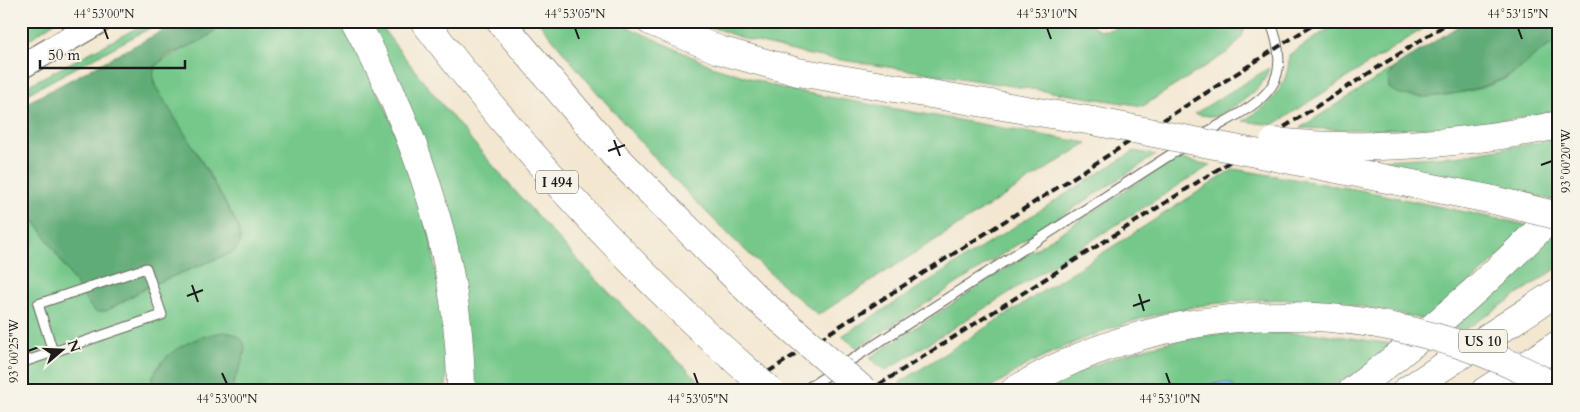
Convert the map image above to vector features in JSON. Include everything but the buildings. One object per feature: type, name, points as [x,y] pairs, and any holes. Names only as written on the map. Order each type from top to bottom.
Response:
[{"type":"highway","points":[[355,21],[396,100],[433,200],[453,292],[459,341],[461,391]]},
{"type":"highway","name":"I 494","points":[[424,21],[493,109],[551,176],[628,258],[703,331],[770,391]]},
{"type":"highway","points":[[500,21],[617,158],[756,298],[864,391]]},
{"type":"highway","points":[[650,21],[719,50],[770,66],[829,79],[1093,122],[1497,200],[1559,216]]},
{"type":"highway","points":[[1093,122],[1281,142],[1366,146],[1458,142],[1559,125]]},
{"type":"highway","points":[[1352,391],[1417,341],[1462,303],[1520,250],[1559,209]]},
{"type":"highway","name":"US 10","points":[[1406,391],[1559,291]]},
{"type":"highway","points":[[1014,391],[1089,354],[1133,339],[1182,326],[1230,319],[1281,316],[1324,317],[1418,332],[1466,346],[1508,363],[1559,390]]},
{"type":"highway","points":[[703,331],[759,391]]},
{"type":"highway","name":"US 10","points":[[1485,391],[1559,344]]},
{"type":"street","points":[[21,67],[100,21]]},
{"type":"lane","points":[[803,391],[1163,158],[1259,100],[1275,80],[1280,63],[1279,47],[1270,21]]},
{"type":"lane","points":[[21,363],[162,316],[146,268],[38,304],[53,352]]},
{"type":"green space","points":[[21,21],[56,21],[21,45]]},
{"type":"green space","points":[[150,21],[163,21],[21,97],[21,89]]},
{"type":"green space","points":[[181,21],[219,21],[214,31],[205,38],[169,55],[160,62],[154,71],[154,84],[195,150],[239,227],[240,243],[236,250],[231,253],[151,285],[106,311],[96,312],[90,306],[36,222],[21,213],[21,106]]},
{"type":"green space","points":[[219,21],[342,21],[388,112],[430,236],[447,345],[446,391],[232,391],[235,377],[244,355],[241,340],[161,362],[153,376],[150,391],[21,391],[21,213],[36,222],[93,310],[110,309],[151,285],[231,253],[236,250],[240,243],[239,227],[195,150],[157,92],[152,73],[158,63],[208,36]]},
{"type":"green space","points":[[368,21],[377,21],[453,118],[533,212],[617,301],[706,387],[700,391],[474,391]]},
{"type":"green space","points":[[538,21],[615,21],[712,66],[784,89],[1087,143],[818,315],[742,247],[670,175]]},
{"type":"green space","points":[[695,21],[1089,21],[1098,29],[1107,30],[1118,27],[1128,21],[1247,21],[1242,37],[1231,50],[1143,106],[809,55],[745,39]]},
{"type":"green space","points":[[1340,21],[1435,21],[1273,125],[1243,121],[1261,109],[1276,94],[1285,77],[1289,55]]},
{"type":"green space","points":[[1466,21],[1559,21],[1559,41],[1545,48],[1508,76],[1483,87],[1430,97],[1414,97],[1400,94],[1389,88],[1388,76],[1395,67]]},
{"type":"green space","points":[[1559,41],[1559,110],[1494,121],[1430,128],[1365,130],[1300,128],[1395,67],[1390,72],[1413,96],[1465,92],[1491,85],[1503,79],[1520,69],[1546,47]]},
{"type":"green space","points":[[1269,68],[1266,77],[1255,91],[1216,117],[1194,114]]},
{"type":"green space","points":[[1559,139],[1559,198],[1556,201],[1498,186],[1378,165],[1380,160],[1456,156]]},
{"type":"green space","points":[[1134,151],[1156,155],[857,348],[842,336]]},
{"type":"green space","points":[[1175,158],[1211,165],[885,371],[869,358]]},
{"type":"green space","points":[[1234,169],[1360,190],[1532,226],[1429,321],[1366,307],[1306,300],[1246,301],[1215,304],[1143,318],[1087,337],[1027,365],[984,390],[960,392],[912,391],[899,383]]},
{"type":"green space","points":[[1548,231],[1559,235],[1559,267],[1463,331],[1447,326]]},
{"type":"green space","points":[[224,332],[236,335],[243,341],[245,348],[232,391],[150,391],[152,378],[158,367],[176,350],[200,338]]},
{"type":"green space","points":[[1244,332],[1323,334],[1399,345],[1338,391],[1037,391],[1086,368],[1137,350],[1190,338]]},
{"type":"water","points":[[1223,382],[1232,384],[1236,391],[1174,391]]},
{"type":"railway","points":[[738,391],[1319,21]]},
{"type":"railway","points":[[869,391],[1451,21]]}]
